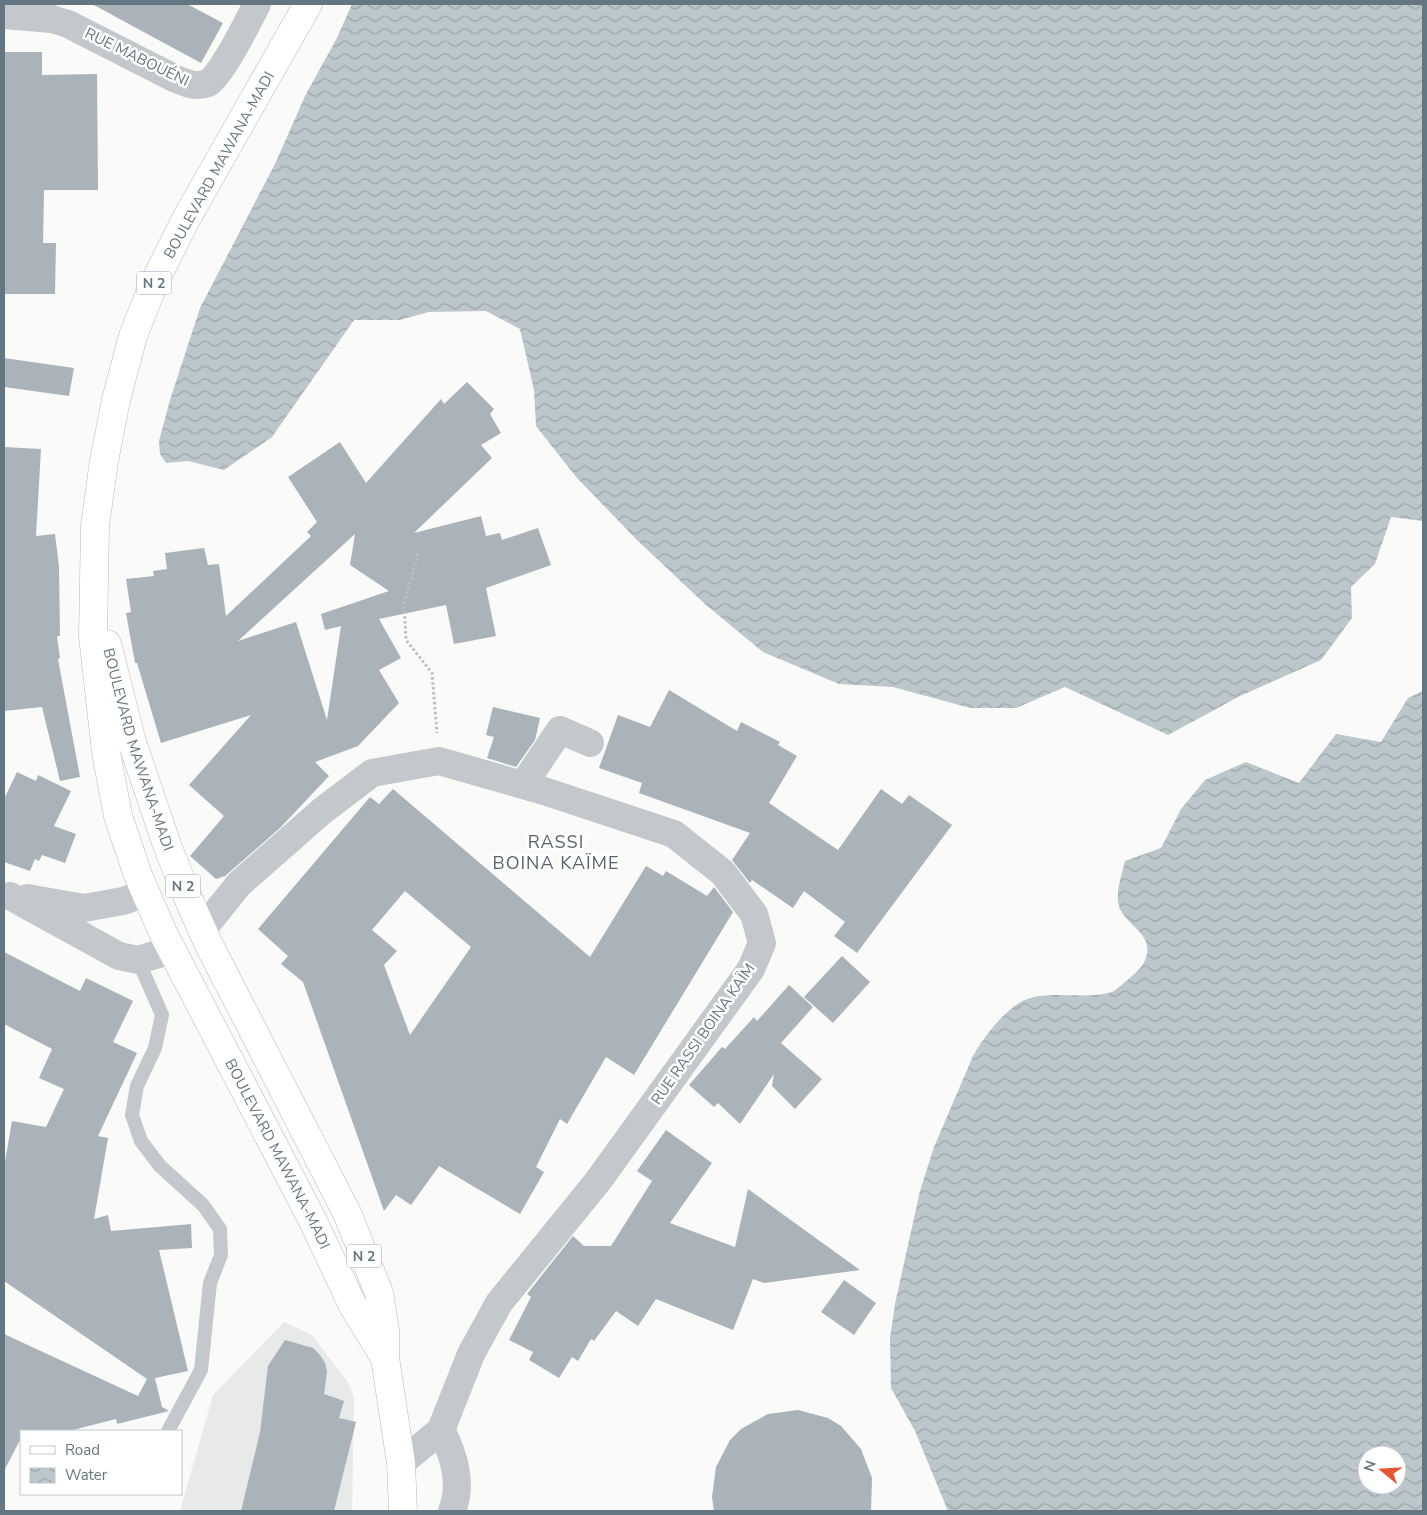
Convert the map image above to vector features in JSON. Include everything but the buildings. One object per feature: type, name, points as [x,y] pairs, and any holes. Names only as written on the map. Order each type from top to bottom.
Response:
[{"type":"main road","name":"BOULEVARD MAWANA-MADI","points":[[308,4],[186,219],[154,283],[133,336],[116,400],[104,461],[96,526],[92,636],[106,752],[118,816],[146,893],[174,908],[291,1131],[320,1159],[347,1213],[379,1293],[385,1330],[385,1358],[401,1463],[404,1511]]},
{"type":"main road","name":"BOULEVARD MAWANA-MADI","points":[[95,594],[132,742],[167,846],[189,939],[312,1221],[353,1306],[385,1358]]},
{"type":"street","name":"RUE MABOUÉNI","points":[[4,15],[52,19],[68,24],[174,78],[190,85],[201,85],[211,82],[222,67],[257,4]]},
{"type":"street","points":[[523,785],[560,730],[590,743]]},
{"type":"street","name":"RUE RASSI BOINA KAÏM","points":[[189,939],[240,884],[322,811],[372,773],[439,761],[523,785],[674,834],[723,873],[754,914],[762,943],[751,969],[683,1066],[598,1181],[499,1303],[471,1354],[441,1430],[401,1463]]},
{"type":"street","points":[[7,894],[84,908],[123,901],[146,893]]},
{"type":"street","points":[[7,894],[119,956],[138,960],[189,939]]},
{"type":"street","points":[[441,1430],[457,1471],[455,1504],[452,1511]]},
{"type":"lane","points":[[138,960],[162,1015],[155,1048],[137,1086],[132,1115],[141,1141],[155,1160],[203,1205],[220,1229],[221,1255],[210,1283],[201,1370],[169,1430]]},
{"type":"path","points":[[418,553],[404,604],[406,640],[432,672],[439,761]]},
{"type":"shaded area","points":[[284,1322],[312,1335],[348,1382],[354,1397],[352,1511],[180,1511],[213,1395]]},
{"type":"water","points":[[352,4],[1423,4],[1423,521],[1391,517],[1375,564],[1351,587],[1352,618],[1321,660],[1240,696],[1168,735],[1065,687],[1016,708],[970,708],[893,687],[839,684],[763,652],[706,605],[637,540],[577,478],[536,426],[534,390],[520,329],[486,311],[429,312],[400,320],[354,320],[272,437],[224,470],[188,461],[166,463],[160,454],[159,441],[170,400],[200,308],[275,164],[305,96],[337,38]]},
{"type":"water","points":[[1423,691],[1423,1511],[948,1511],[915,1431],[891,1388],[890,1338],[895,1304],[920,1191],[934,1147],[973,1056],[994,1026],[1021,1002],[1042,996],[1090,995],[1112,992],[1138,970],[1146,958],[1147,946],[1141,934],[1126,918],[1119,906],[1119,884],[1125,861],[1161,848],[1181,809],[1205,780],[1246,762],[1299,783],[1336,734],[1381,742],[1408,698]]},
{"type":"district","name":"RASSI BOINA KAÏME","points":[[556,852]]}]
